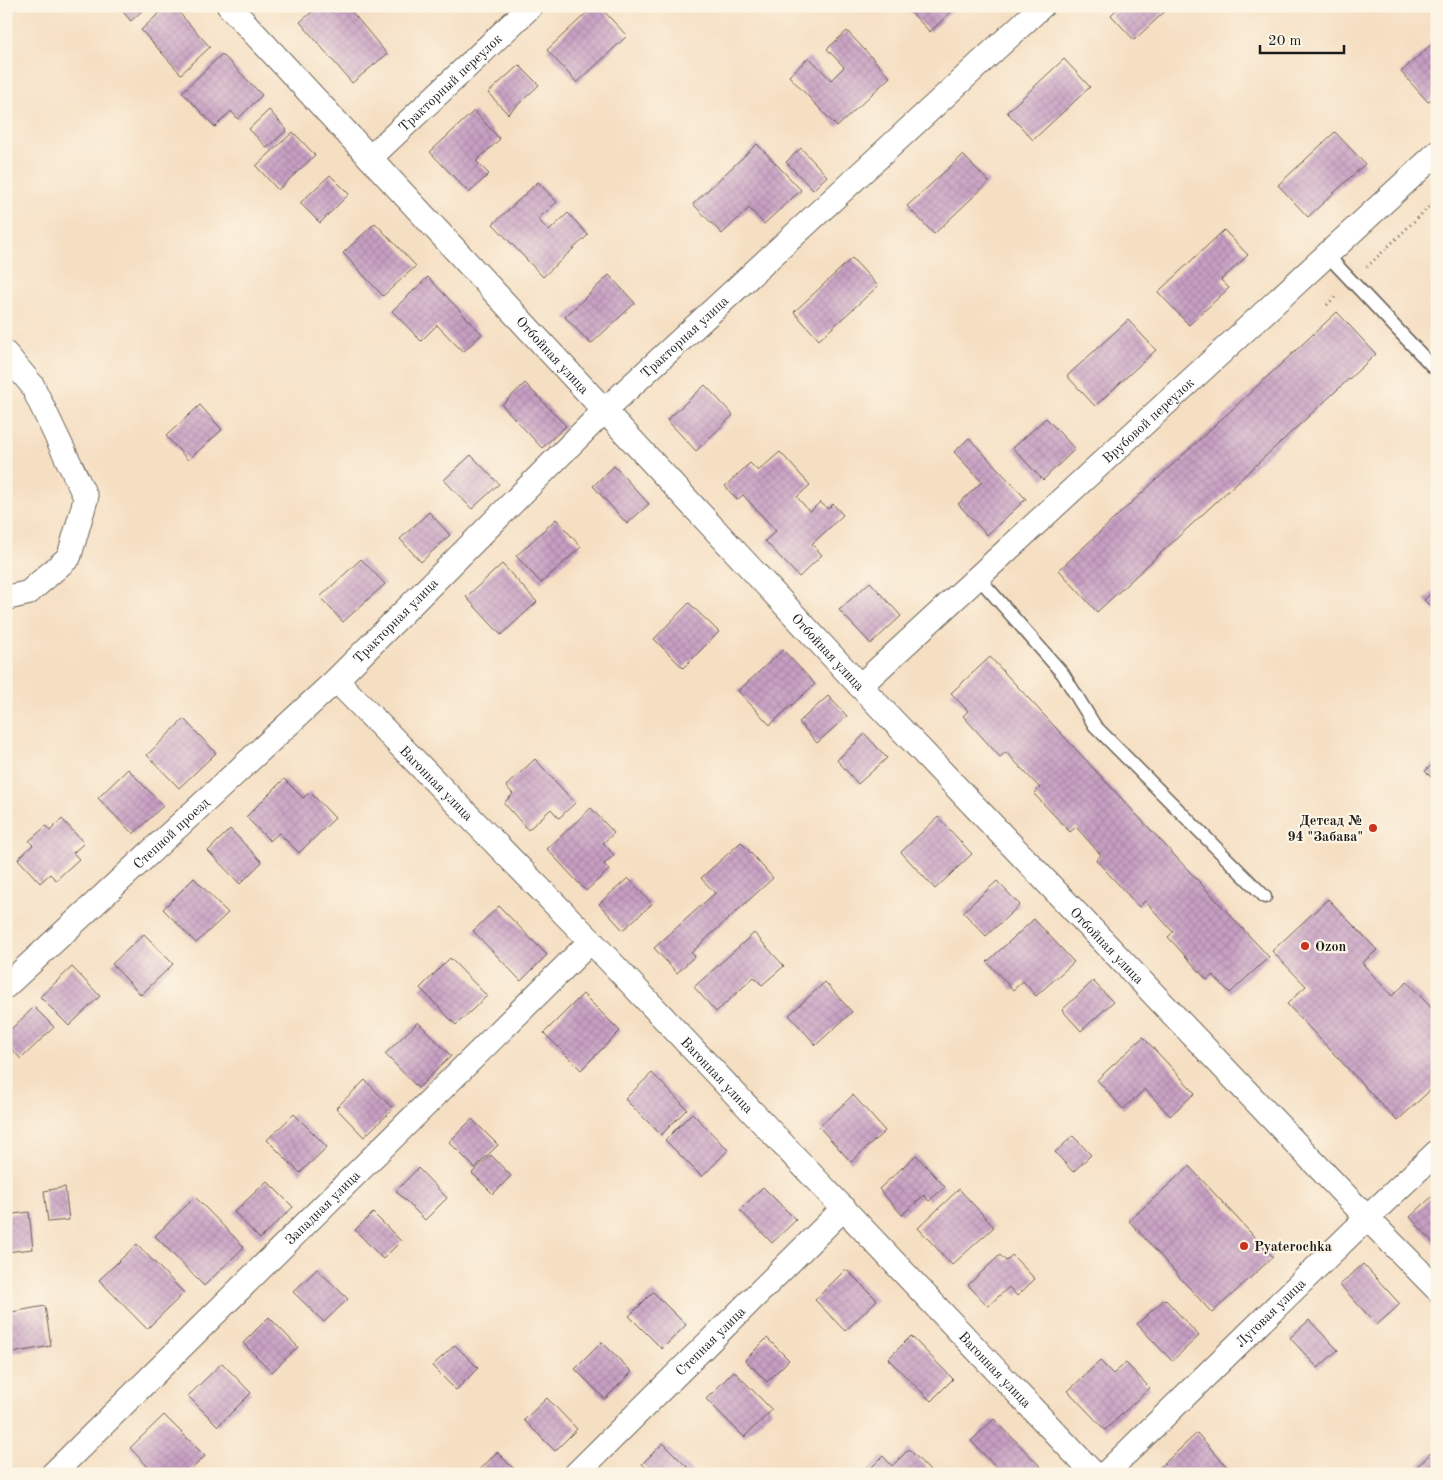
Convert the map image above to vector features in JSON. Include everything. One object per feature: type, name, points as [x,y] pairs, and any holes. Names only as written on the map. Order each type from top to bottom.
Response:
[{"type":"street","name":"Отбойная улица","points":[[229,6],[860,686],[1437,1289]]},
{"type":"street","name":"Тракторный переулок","points":[[370,158],[531,6]]},
{"type":"street","name":"Тракторная улица","points":[[336,680],[605,410],[1042,6]]},
{"type":"street","name":"Врубовой переулок","points":[[860,686],[1437,153]]},
{"type":"street","points":[[6,354],[32,385],[86,498],[69,556],[17,595]]},
{"type":"street","name":"Вагонная улица","points":[[336,680],[591,941],[1094,1474]]},
{"type":"street","name":"Степной проезд","points":[[6,986],[336,680]]},
{"type":"street","name":"Западная улица","points":[[53,1474],[591,941]]},
{"type":"street","name":"Луговая улица","points":[[1105,1474],[1437,1152]]},
{"type":"street","name":"Степная улица","points":[[576,1474],[844,1208]]},
{"type":"lane","points":[[1326,255],[1433,368]]},
{"type":"lane","points":[[978,577],[1063,674],[1095,726],[1265,897]]},
{"type":"path","points":[[1327,305],[1437,200]]},
{"type":"building","points":[[118,6],[147,6],[131,21]]},
{"type":"building","points":[[167,6],[173,6],[210,47],[181,74],[141,30]]},
{"type":"building","points":[[319,6],[347,6],[387,54],[352,83],[300,22]]},
{"type":"building","points":[[594,6],[599,6],[627,36],[577,83],[547,50]]},
{"type":"building","points":[[905,6],[957,6],[930,32]]},
{"type":"building","points":[[1120,6],[1171,6],[1134,40],[1111,15]]},
{"type":"building","points":[[847,31],[890,77],[837,127],[789,76],[809,57],[831,80],[844,67],[827,49]]},
{"type":"building","points":[[1437,39],[1437,94],[1428,102],[1401,72]]},
{"type":"building","points":[[222,54],[262,95],[238,119],[231,111],[215,127],[182,92]]},
{"type":"building","points":[[1064,59],[1090,87],[1033,140],[1007,112]]},
{"type":"building","points":[[519,65],[539,85],[508,114],[488,93]]},
{"type":"building","points":[[269,110],[287,130],[267,148],[249,129]]},
{"type":"building","points":[[474,111],[500,139],[476,161],[489,174],[469,193],[430,152]]},
{"type":"building","points":[[293,132],[315,155],[278,190],[256,166]]},
{"type":"building","points":[[1335,132],[1365,164],[1308,217],[1278,185]]},
{"type":"building","points":[[757,144],[801,190],[764,224],[749,208],[722,234],[693,204]]},
{"type":"building","points":[[801,148],[827,176],[813,190],[786,162]]},
{"type":"building","points":[[963,155],[989,182],[934,234],[907,206]]},
{"type":"building","points":[[330,175],[349,194],[320,223],[300,203]]},
{"type":"building","points":[[538,182],[557,202],[538,219],[549,231],[568,213],[588,235],[543,277],[493,224]]},
{"type":"building","points":[[375,223],[416,266],[383,296],[343,253]]},
{"type":"building","points":[[1224,230],[1248,255],[1221,280],[1229,288],[1189,325],[1158,292]]},
{"type":"building","points":[[852,258],[878,286],[819,340],[794,312]]},
{"type":"building","points":[[609,275],[635,303],[591,344],[565,317]]},
{"type":"building","points":[[428,277],[482,334],[463,352],[437,325],[421,341],[392,311]]},
{"type":"building","points":[[1337,312],[1376,354],[1097,612],[1059,570]]},
{"type":"building","points":[[1128,320],[1156,350],[1095,406],[1067,376]]},
{"type":"building","points":[[525,383],[566,426],[542,448],[502,405]]},
{"type":"building","points":[[705,385],[733,415],[696,451],[667,420]]},
{"type":"building","points":[[200,405],[222,430],[188,460],[166,436]]},
{"type":"building","points":[[1046,418],[1075,449],[1043,480],[1013,448]]},
{"type":"building","points":[[969,438],[1026,499],[987,535],[958,504],[982,482],[954,452]]},
{"type":"building","points":[[780,452],[810,485],[797,497],[810,512],[820,502],[828,509],[833,504],[843,515],[812,544],[822,555],[799,577],[765,541],[776,531],[743,495],[737,500],[725,486],[750,463],[758,471]]},
{"type":"building","points":[[471,455],[499,484],[472,509],[444,480]]},
{"type":"building","points":[[614,466],[649,504],[627,524],[593,486]]},
{"type":"building","points":[[429,512],[450,535],[421,562],[400,539]]},
{"type":"building","points":[[556,519],[581,547],[541,583],[516,556]]},
{"type":"building","points":[[361,559],[385,584],[343,622],[320,597]]},
{"type":"building","points":[[502,564],[537,602],[501,635],[466,597]]},
{"type":"building","points":[[870,582],[901,616],[871,644],[839,610]]},
{"type":"building","points":[[1437,588],[1437,613],[1424,600]]},
{"type":"building","points":[[689,603],[719,632],[683,668],[654,639]]},
{"type":"building","points":[[783,650],[815,684],[770,725],[738,691]]},
{"type":"building","points":[[990,657],[1269,957],[1230,993],[1213,975],[1207,980],[1168,937],[1173,932],[1145,901],[1139,907],[1096,860],[1101,855],[1076,827],[1070,832],[1034,794],[1040,788],[1006,752],[1000,757],[963,716],[968,711],[951,693]]},
{"type":"building","points":[[828,696],[847,716],[817,743],[799,722]]},
{"type":"building","points":[[184,719],[216,753],[179,788],[147,755]]},
{"type":"building","points":[[865,734],[887,758],[858,784],[837,760]]},
{"type":"building","points":[[535,759],[575,803],[559,818],[551,809],[528,830],[504,803],[513,794],[506,786]]},
{"type":"building","points":[[1437,760],[1437,783],[1425,771]]},
{"type":"building","points":[[128,769],[163,806],[133,834],[98,798]]},
{"type":"building","points":[[284,779],[303,798],[310,792],[335,818],[299,853],[279,833],[270,841],[246,817]]},
{"type":"building","points":[[591,808],[614,833],[603,843],[614,855],[604,864],[609,870],[586,891],[547,849]]},
{"type":"building","points":[[938,817],[972,854],[935,889],[901,852]]},
{"type":"building","points":[[62,819],[84,843],[73,853],[79,859],[56,880],[50,874],[40,883],[18,859],[33,845],[29,841],[46,826],[50,831]]},
{"type":"building","points":[[230,829],[262,862],[240,884],[208,851]]},
{"type":"building","points":[[741,842],[773,878],[691,953],[695,956],[677,973],[654,948],[715,893],[701,878]]},
{"type":"building","points":[[194,878],[228,913],[196,943],[163,909]]},
{"type":"building","points":[[628,878],[652,904],[623,930],[599,904]]},
{"type":"building","points":[[997,881],[1020,905],[986,936],[963,912]]},
{"type":"building","points":[[1328,899],[1377,950],[1362,963],[1392,996],[1407,982],[1437,1014],[1437,1084],[1397,1121],[1287,1004],[1306,986],[1272,951]]},
{"type":"building","points":[[499,906],[547,955],[521,981],[473,931]]},
{"type":"building","points":[[1034,919],[1074,962],[1036,996],[1023,981],[1013,990],[987,962]]},
{"type":"building","points":[[754,933],[784,966],[762,985],[754,977],[716,1012],[694,987]]},
{"type":"building","points":[[144,934],[173,964],[141,995],[112,964]]},
{"type":"building","points":[[450,958],[487,996],[456,1025],[420,988]]},
{"type":"building","points":[[72,967],[100,996],[69,1026],[40,997]]},
{"type":"building","points":[[1093,981],[1113,1002],[1081,1031],[1062,1010]]},
{"type":"building","points":[[825,982],[852,1012],[816,1045],[789,1015]]},
{"type":"building","points":[[583,994],[620,1031],[581,1070],[544,1033]]},
{"type":"building","points":[[34,1007],[54,1027],[21,1059],[6,1043],[6,1034]]},
{"type":"building","points":[[418,1022],[451,1056],[418,1088],[385,1054]]},
{"type":"building","points":[[1143,1037],[1195,1093],[1170,1116],[1145,1089],[1123,1109],[1097,1080]]},
{"type":"building","points":[[652,1073],[687,1109],[661,1135],[625,1099]]},
{"type":"building","points":[[365,1080],[393,1109],[364,1137],[336,1108]]},
{"type":"building","points":[[853,1095],[885,1131],[851,1162],[819,1127]]},
{"type":"building","points":[[692,1113],[728,1150],[702,1177],[665,1140]]},
{"type":"building","points":[[294,1114],[327,1147],[300,1173],[267,1140]]},
{"type":"building","points":[[472,1119],[498,1145],[475,1168],[449,1142]]},
{"type":"building","points":[[1073,1136],[1091,1155],[1073,1172],[1055,1152]]},
{"type":"building","points":[[491,1155],[511,1176],[493,1194],[472,1173]]},
{"type":"building","points":[[916,1155],[945,1187],[929,1201],[924,1195],[902,1215],[879,1189]]},
{"type":"building","points":[[1189,1166],[1273,1257],[1212,1313],[1129,1221]]},
{"type":"building","points":[[418,1168],[447,1198],[425,1220],[396,1191]]},
{"type":"building","points":[[267,1181],[293,1207],[260,1239],[234,1212]]},
{"type":"building","points":[[65,1187],[69,1220],[48,1222],[44,1191]]},
{"type":"building","points":[[763,1187],[796,1220],[772,1243],[740,1210]]},
{"type":"building","points":[[959,1189],[994,1227],[952,1265],[918,1228]]},
{"type":"building","points":[[1437,1192],[1437,1247],[1410,1217]]},
{"type":"building","points":[[195,1197],[244,1247],[204,1286],[155,1236]]},
{"type":"building","points":[[29,1212],[33,1249],[6,1252],[6,1215]]},
{"type":"building","points":[[373,1213],[401,1241],[383,1259],[355,1230]]},
{"type":"building","points":[[137,1244],[184,1293],[147,1329],[99,1280]]},
{"type":"building","points":[[1000,1255],[1006,1261],[1012,1255],[1035,1279],[1017,1296],[1009,1287],[988,1306],[968,1285]]},
{"type":"building","points":[[1363,1264],[1400,1304],[1377,1325],[1340,1285]]},
{"type":"building","points":[[317,1269],[348,1299],[324,1322],[293,1292]]},
{"type":"building","points":[[846,1269],[877,1300],[845,1331],[815,1300]]},
{"type":"building","points":[[653,1292],[686,1325],[662,1349],[629,1316]]},
{"type":"building","points":[[1165,1299],[1199,1336],[1172,1361],[1137,1324]]},
{"type":"building","points":[[45,1306],[51,1346],[6,1354],[6,1313]]},
{"type":"building","points":[[269,1317],[298,1347],[272,1372],[243,1343]]},
{"type":"building","points":[[1309,1320],[1338,1350],[1318,1368],[1290,1338]]},
{"type":"building","points":[[911,1336],[953,1379],[931,1401],[888,1359]]},
{"type":"building","points":[[767,1338],[789,1360],[767,1382],[745,1360]]},
{"type":"building","points":[[602,1342],[632,1372],[605,1399],[575,1369]]},
{"type":"building","points":[[455,1345],[478,1368],[456,1390],[432,1366]]},
{"type":"building","points":[[1100,1361],[1113,1374],[1126,1363],[1150,1388],[1105,1430],[1068,1391]]},
{"type":"building","points":[[222,1363],[251,1393],[218,1426],[188,1396]]},
{"type":"building","points":[[734,1371],[772,1410],[744,1437],[706,1399]]},
{"type":"building","points":[[547,1398],[577,1429],[555,1451],[524,1420]]},
{"type":"building","points":[[164,1415],[205,1456],[187,1474],[155,1474],[130,1448]]},
{"type":"building","points":[[994,1419],[1046,1474],[1003,1474],[971,1441]]},
{"type":"building","points":[[1197,1433],[1228,1468],[1222,1474],[1153,1474]]},
{"type":"building","points":[[663,1443],[694,1474],[652,1474],[642,1464]]},
{"type":"building","points":[[909,1449],[933,1474],[865,1474],[883,1456],[892,1466]]},
{"type":"building","points":[[497,1452],[519,1474],[476,1474]]},
{"type":"building","points":[[1432,1452],[1437,1456],[1437,1474],[1409,1474]]},
{"type":"place","name":"Детсад № 94 \"Забава\"","points":[[1373,828]]},
{"type":"place","name":"Ozon","points":[[1305,946]]},
{"type":"place","name":"Pyaterochka","points":[[1244,1246]]}]
